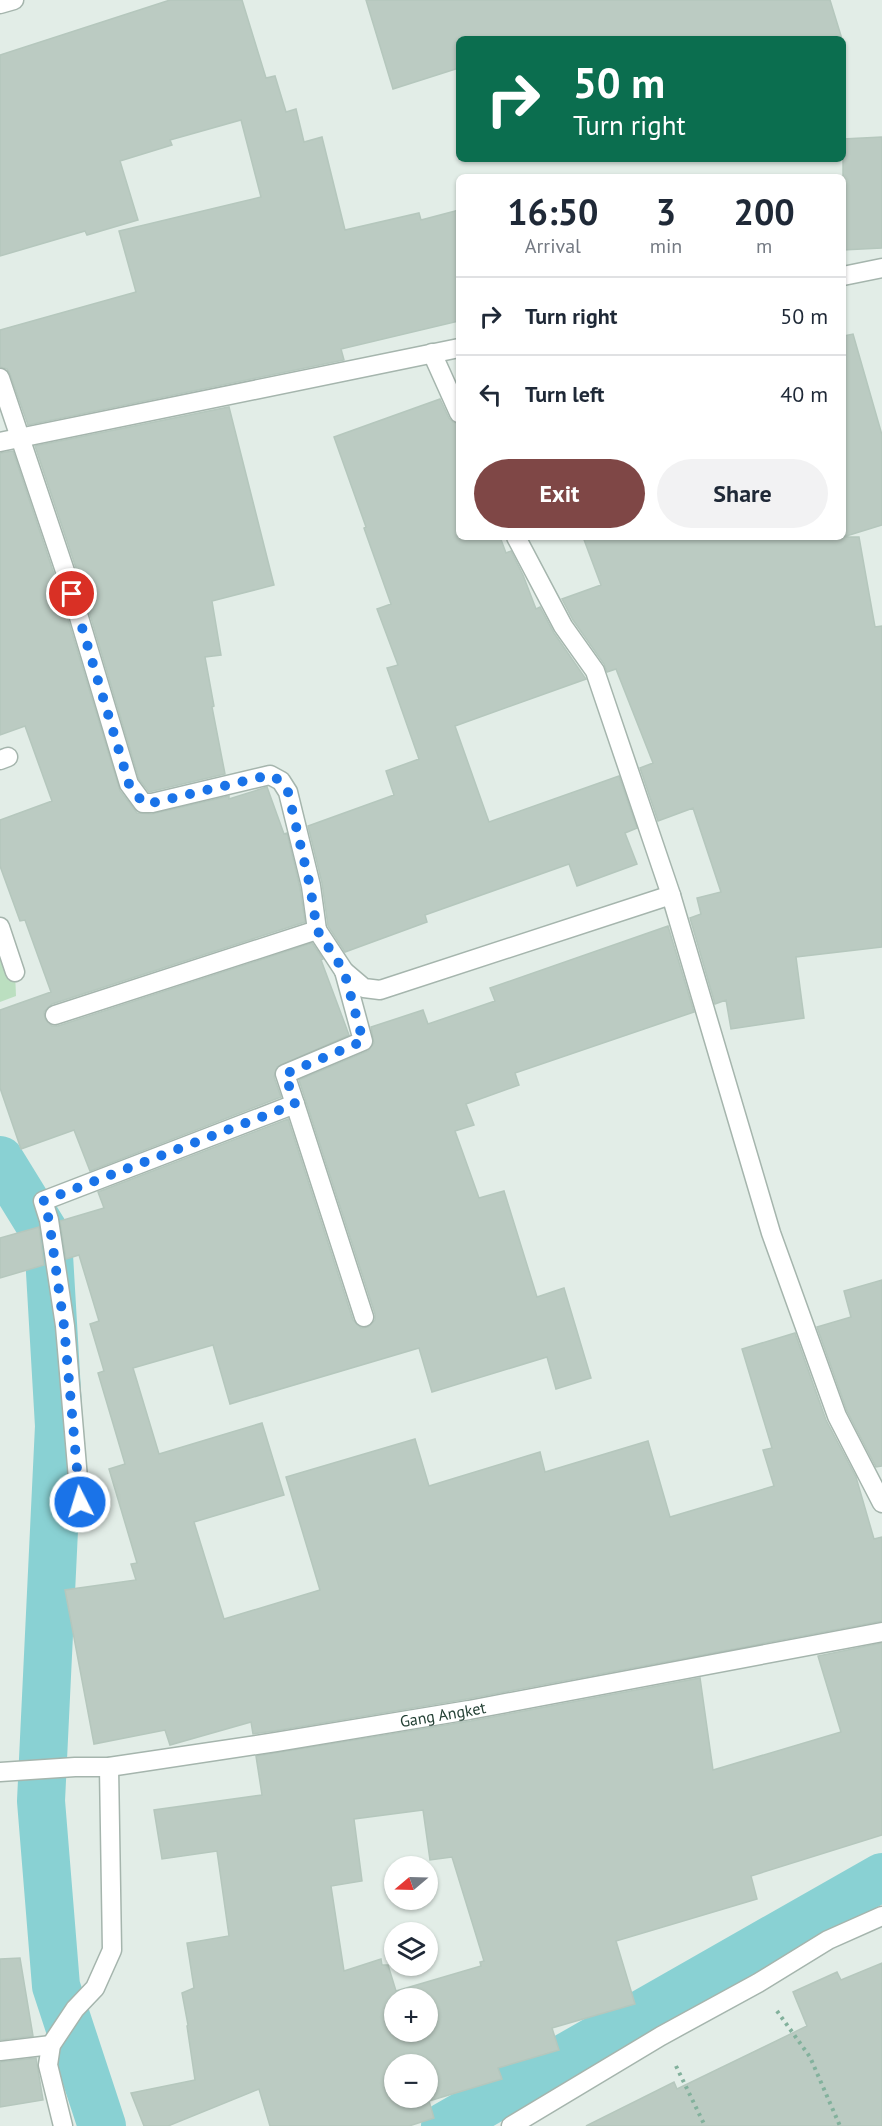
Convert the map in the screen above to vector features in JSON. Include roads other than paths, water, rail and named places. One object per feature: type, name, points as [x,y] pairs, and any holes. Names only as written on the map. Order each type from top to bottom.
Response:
[{"type":"street","points":[[0,4],[14,0]]},
{"type":"street","points":[[846,275],[882,268]]},
{"type":"street","points":[[0,442],[456,349]]},
{"type":"street","points":[[432,353],[456,406]]},
{"type":"street","points":[[0,378],[21,436],[90,653],[129,784],[143,803],[152,803],[270,775],[281,781],[288,792],[310,886],[317,930],[344,971],[364,988],[380,990],[671,895]]},
{"type":"street","points":[[518,540],[563,626],[596,671],[671,895],[771,1233],[837,1416],[882,1503]]},
{"type":"street","points":[[0,927],[15,972]]},
{"type":"street","points":[[55,1015],[317,930]]},
{"type":"street","points":[[344,971],[363,1041],[285,1074],[364,1317]]},
{"type":"street","points":[[80,1502],[64,1326],[49,1220],[43,1201],[295,1104]]},
{"type":"street","name":"Gang Angket","points":[[0,1772],[109,1767],[469,1710],[882,1632]]},
{"type":"street","points":[[63,2126],[48,2065],[51,2045],[75,2009],[95,1988],[112,1950],[109,1767]]},
{"type":"street","points":[[511,2126],[828,1940],[882,1916]]},
{"type":"street","points":[[0,2051],[51,2045]]},
{"type":"waterway","points":[[0,1160],[48,1238],[59,1426],[41,1801],[56,1986],[102,2126]]},
{"type":"waterway","points":[[445,2126],[882,1877]]}]
